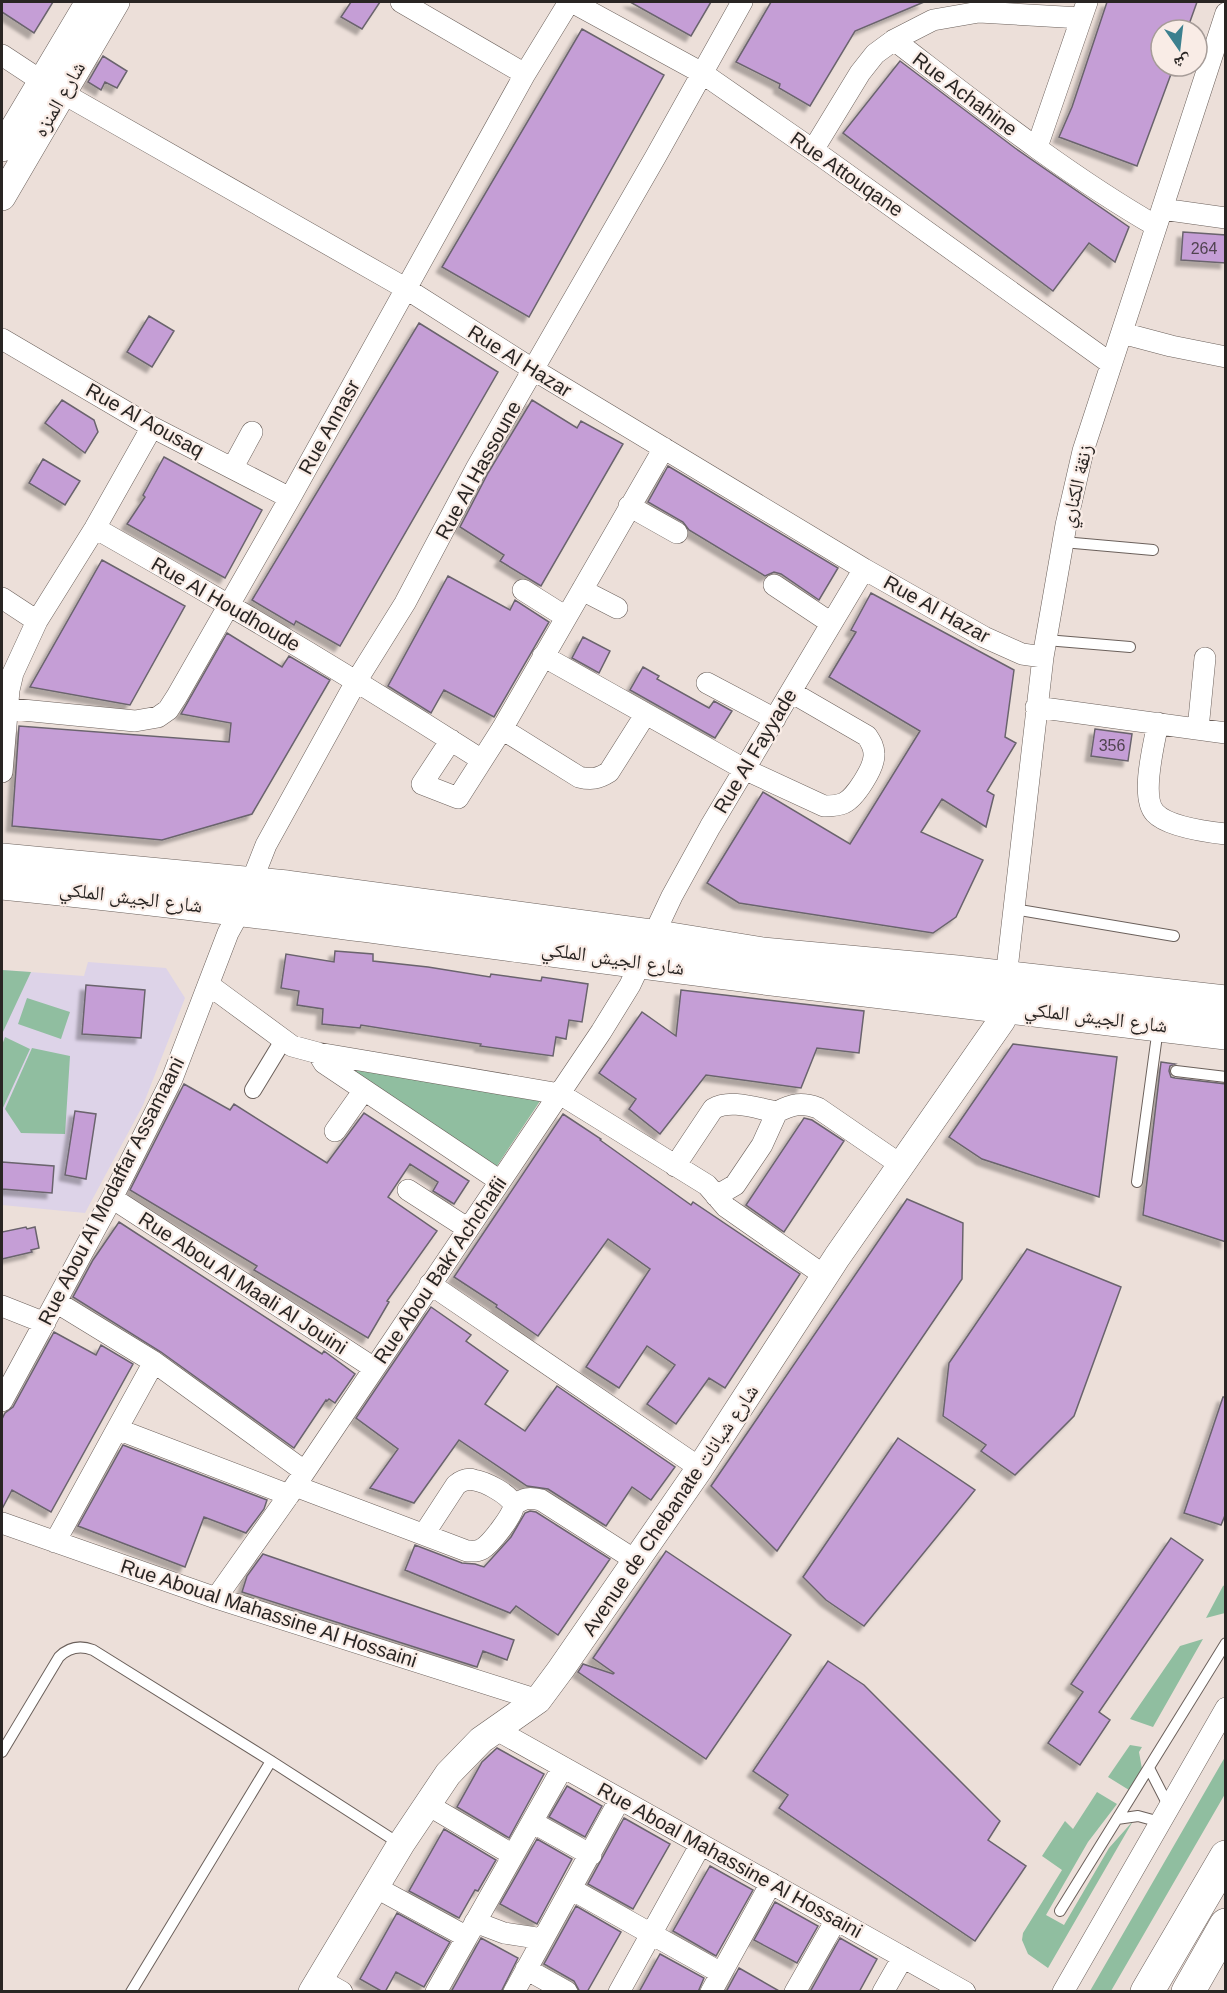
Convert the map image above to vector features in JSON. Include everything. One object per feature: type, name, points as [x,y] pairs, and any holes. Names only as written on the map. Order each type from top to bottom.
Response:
[{"type":"main road","name":"شارع الجيش الملكي","points":[[2,860],[245,897],[646,949],[762,954],[957,972],[1005,992],[1159,1025],[1226,1033]]},
{"type":"main road","name":"شارع الجيش الملكي","points":[[2,883],[106,893],[245,897]]},
{"type":"main road","name":"شارع الجيش الملكي","points":[[1005,992],[1226,1002]]},
{"type":"main road","points":[[1147,1992],[1226,1857]]},
{"type":"main road","points":[[1188,1992],[1226,1925]]},
{"type":"street","name":"شارع المنزه","points":[[2,197],[89,2]]},
{"type":"street","name":"شارع المنزه","points":[[2,148],[116,2]]},
{"type":"street","points":[[400,2],[525,74]]},
{"type":"street","name":"Rue Annasr","points":[[4,708],[135,721],[158,717],[168,710],[290,498],[525,74],[571,2]]},
{"type":"street","name":"Rue Attouqane","points":[[571,2],[702,73],[1110,363]]},
{"type":"street","name":"Rue Al Hassoune","points":[[245,897],[266,845],[357,680],[405,603],[477,467],[742,2]]},
{"type":"street","name":"Rue Achahine","points":[[813,150],[860,73],[875,54],[894,40],[933,20],[956,15],[979,12],[1084,10],[1037,147]]},
{"type":"street","name":"زنقة الكناري","points":[[1005,992],[1044,649],[1063,542],[1083,451],[1226,13]]},
{"type":"street","name":"Rue Achahine","points":[[894,40],[1115,202],[1159,218],[1226,218]]},
{"type":"street","name":"Rue Al Hazar","points":[[2,54],[52,86],[405,288],[534,370],[864,569],[984,637],[1022,654],[1044,649]]},
{"type":"street","points":[[1122,333],[1226,357]]},
{"type":"street","name":"Rue Al Aousaq","points":[[2,339],[152,427],[290,498]]},
{"type":"street","points":[[2,772],[4,708],[10,682],[37,621],[95,528],[152,427]]},
{"type":"street","points":[[233,467],[252,432]]},
{"type":"street","points":[[451,740],[422,784],[458,798],[502,729],[628,506],[664,448]]},
{"type":"street","points":[[628,506],[677,533]]},
{"type":"street","name":"Rue Al Houdhoude","points":[[95,528],[230,604],[357,680],[482,760]]},
{"type":"street","name":"Rue Al Fayyade","points":[[646,949],[672,896],[744,769],[864,569]]},
{"type":"street","points":[[774,585],[831,623]]},
{"type":"street","points":[[523,590],[566,617]]},
{"type":"street","points":[[582,590],[617,608]]},
{"type":"street","points":[[2,598],[37,621]]},
{"type":"street","points":[[543,656],[744,769],[824,806],[844,803],[853,796],[866,776],[875,757],[872,744],[867,736],[791,692]]},
{"type":"street","points":[[1198,729],[1205,658]]},
{"type":"street","points":[[707,682],[776,719]]},
{"type":"street","points":[[1036,707],[1226,733]]},
{"type":"street","points":[[502,729],[579,777],[590,780],[600,778],[609,772],[645,715]]},
{"type":"street","points":[[1158,723],[1149,788],[1150,805],[1155,813],[1164,820],[1226,834]]},
{"type":"street","name":"Rue Abou Al Modaffar Assamaani","points":[[2,1401],[112,1198],[172,1079],[228,933],[245,897]]},
{"type":"street","name":"Rue Abou Bakr Achchafii","points":[[216,1598],[296,1484],[467,1228],[560,1094],[630,985],[646,949]]},
{"type":"street","points":[[209,985],[300,1049],[560,1094],[707,1185],[726,1207],[825,1276]]},
{"type":"street","name":"Avenue de Chebanate شارع شبانات","points":[[324,1987],[375,1887],[448,1774],[460,1760],[495,1729],[512,1720],[538,1700],[700,1468],[825,1276],[1002,1020],[1005,992]]},
{"type":"street","points":[[253,1090],[284,1039]]},
{"type":"street","points":[[318,1053],[324,1062],[363,1090],[500,1181]]},
{"type":"street","points":[[335,1131],[363,1090]]},
{"type":"street","points":[[675,1166],[713,1108],[727,1103],[777,1113],[797,1104],[818,1107],[901,1166]]},
{"type":"street","points":[[716,1196],[735,1185],[762,1145],[777,1113]]},
{"type":"street","points":[[408,1190],[467,1228]]},
{"type":"street","name":"Rue Abou Al Maali Al Jouini","points":[[112,1198],[374,1368]]},
{"type":"street","points":[[430,1284],[700,1468]]},
{"type":"street","points":[[56,1302],[154,1362],[296,1484]]},
{"type":"street","points":[[2,1306],[45,1323]]},
{"type":"street","points":[[55,1542],[154,1362]]},
{"type":"street","points":[[117,1429],[296,1484],[453,1547],[476,1551],[483,1549],[512,1514],[514,1505],[523,1498],[530,1497],[541,1500],[635,1560]]},
{"type":"street","points":[[424,1534],[456,1485],[467,1479],[484,1484],[507,1496],[514,1505]]},
{"type":"street","name":"Rue Aboual Mahassine Al Hossaini","points":[[2,1525],[216,1598],[538,1700]]},
{"type":"street","points":[[1063,1992],[1226,1708]]},
{"type":"street","name":"Rue Aboal Mahassine Al Hossaini","points":[[495,1729],[965,1992]]},
{"type":"street","points":[[436,1992],[562,1767]]},
{"type":"street","points":[[514,1992],[620,1799]]},
{"type":"street","points":[[428,1805],[513,1855]]},
{"type":"street","points":[[532,1821],[591,1855]]},
{"type":"street","points":[[619,1992],[701,1844]]},
{"type":"street","points":[[571,1889],[651,1934],[716,1983],[771,1883]]},
{"type":"street","points":[[375,1887],[471,1930],[543,1939]]},
{"type":"street","points":[[795,1992],[836,1920]]},
{"type":"street","points":[[883,1992],[903,1957]]},
{"type":"street","points":[[526,1969],[567,1992]]},
{"type":"lane","points":[[1063,542],[1153,550]]},
{"type":"lane","points":[[1044,649],[1130,647]]},
{"type":"lane","points":[[1014,909],[1174,936]]},
{"type":"lane","points":[[1137,1182],[1159,1025]]},
{"type":"lane","points":[[1176,1071],[1226,1077]]},
{"type":"lane","points":[[1060,1911],[1226,1643]]},
{"type":"lane","points":[[2,1752],[59,1657],[71,1649],[85,1647],[401,1844]]},
{"type":"lane","points":[[131,1992],[271,1761]]},
{"type":"lane","points":[[1117,1819],[1165,1814],[1149,1768]]},
{"type":"shaded area","points":[[88,962],[166,968],[185,998],[143,1105],[85,1213],[2,1205],[2,970],[84,976]]},
{"type":"green space","points":[[2,970],[31,972],[2,1034]]},
{"type":"green space","points":[[27,998],[70,1012],[61,1039],[18,1024]]},
{"type":"green space","points":[[5,1037],[30,1049],[2,1110],[2,1045]]},
{"type":"green space","points":[[32,1048],[70,1056],[65,1134],[21,1133],[5,1109]]},
{"type":"green space","points":[[333,1064],[542,1098],[493,1172]]},
{"type":"green space","points":[[1225,1585],[1225,1613],[1206,1618],[1223,1586]]},
{"type":"green space","points":[[1203,1639],[1153,1727],[1130,1719],[1180,1646]]},
{"type":"green space","points":[[1130,1745],[1142,1747],[1139,1752],[1142,1769],[1129,1790],[1108,1777]]},
{"type":"green space","points":[[1225,1757],[1225,1794],[1111,1991],[1090,1991]]},
{"type":"green space","points":[[1097,1792],[1117,1804],[1088,1842],[1046,1915],[1064,1925],[1109,1848],[1133,1821],[1048,1968],[1028,1954],[1022,1940],[1023,1933],[1062,1870],[1042,1856],[1065,1821],[1073,1829]]},
{"type":"building","points":[[2,2],[53,2],[34,33],[2,12]]},
{"type":"building","points":[[351,2],[380,2],[362,29],[341,17]]},
{"type":"building","points":[[630,2],[711,2],[691,36]]},
{"type":"building","points":[[771,2],[924,2],[855,31],[810,106],[779,88],[780,84],[736,62]]},
{"type":"building","points":[[1107,2],[1197,2],[1191,18],[1149,18],[1149,78],[1170,78],[1137,166],[1059,137],[1072,107]]},
{"type":"building","points":[[582,29],[664,75],[529,317],[442,267]]},
{"type":"building","points":[[103,56],[127,71],[117,88],[105,82],[101,90],[88,82]]},
{"type":"building","points":[[900,61],[1015,148],[1129,227],[1115,262],[1089,243],[1053,291],[843,133]]},
{"type":"building","points":[[1183,232],[1226,235],[1226,263],[1181,260]]},
{"type":"building","points":[[149,316],[174,331],[152,367],[127,352]]},
{"type":"building","points":[[419,323],[498,372],[340,646],[296,621],[294,625],[252,600]]},
{"type":"building","points":[[62,400],[94,420],[98,432],[85,453],[45,423]]},
{"type":"building","points":[[532,400],[577,428],[581,421],[623,444],[541,586],[500,561],[504,555],[460,527],[488,473]]},
{"type":"building","points":[[164,457],[262,510],[225,578],[127,524],[145,497],[143,495]]},
{"type":"building","points":[[43,459],[80,481],[65,505],[29,483]]},
{"type":"building","points":[[668,466],[838,568],[819,600],[781,574],[774,572],[765,576],[689,530],[683,522],[648,502]]},
{"type":"building","points":[[102,560],[185,606],[130,705],[30,687]]},
{"type":"building","points":[[448,576],[510,610],[515,600],[549,622],[494,717],[444,690],[431,713],[388,686]]},
{"type":"building","points":[[871,593],[1014,670],[1005,737],[1016,743],[987,791],[994,795],[986,827],[942,799],[921,832],[983,860],[956,917],[933,933],[739,903],[707,883],[763,792],[850,844],[920,731],[829,677],[856,632],[851,630]]},
{"type":"building","points":[[227,633],[282,667],[289,656],[330,680],[252,814],[162,840],[12,826],[19,726],[229,742],[231,723],[181,714]]},
{"type":"building","points":[[583,637],[610,651],[599,673],[572,658]]},
{"type":"building","points":[[643,667],[659,676],[657,679],[709,708],[714,701],[732,711],[715,738],[630,690]]},
{"type":"building","points":[[1095,729],[1132,734],[1128,761],[1091,756]]},
{"type":"building","points":[[335,951],[373,954],[373,961],[490,977],[491,974],[541,981],[542,977],[588,984],[582,1022],[569,1020],[566,1039],[556,1037],[553,1056],[361,1025],[360,1028],[322,1024],[323,1009],[297,1005],[299,991],[281,988],[286,954],[334,962]]},
{"type":"building","points":[[86,985],[145,990],[141,1038],[82,1034]]},
{"type":"building","points":[[681,990],[864,1011],[859,1053],[817,1048],[801,1088],[706,1075],[660,1134],[629,1109],[636,1099],[599,1073],[642,1012],[676,1036]]},
{"type":"building","points":[[1013,1044],[1117,1057],[1099,1197],[982,1159],[949,1137]]},
{"type":"building","points":[[1161,1062],[1175,1064],[1170,1066],[1171,1077],[1226,1084],[1226,1242],[1143,1215]]},
{"type":"building","points":[[184,1084],[230,1110],[234,1104],[327,1163],[364,1113],[469,1181],[454,1204],[433,1191],[438,1182],[410,1164],[388,1197],[437,1231],[387,1301],[389,1302],[368,1338],[254,1270],[257,1266],[130,1190]]},
{"type":"building","points":[[75,1111],[96,1114],[86,1179],[65,1175]]},
{"type":"building","points":[[563,1114],[691,1205],[693,1202],[800,1274],[725,1388],[709,1378],[676,1424],[647,1404],[675,1365],[647,1346],[619,1388],[586,1367],[650,1269],[608,1239],[538,1336],[496,1307],[497,1305],[454,1277]]},
{"type":"building","points":[[804,1118],[812,1120],[844,1141],[784,1232],[746,1205]]},
{"type":"building","points":[[2,1162],[54,1166],[52,1193],[2,1189]]},
{"type":"building","points":[[907,1199],[963,1223],[962,1279],[777,1551],[711,1486]]},
{"type":"building","points":[[119,1222],[322,1354],[324,1351],[355,1374],[335,1403],[329,1399],[326,1400],[294,1448],[161,1352],[73,1297],[93,1260]]},
{"type":"building","points":[[26,1227],[27,1229],[35,1227],[39,1248],[31,1250],[32,1252],[2,1259],[2,1232]]},
{"type":"building","points":[[1027,1249],[1121,1287],[1074,1416],[1015,1475],[981,1451],[986,1445],[943,1416],[949,1363]]},
{"type":"building","points":[[431,1307],[471,1335],[466,1341],[508,1371],[485,1404],[525,1431],[557,1386],[675,1467],[651,1500],[632,1487],[606,1526],[548,1489],[527,1486],[459,1440],[414,1503],[370,1488],[398,1449],[356,1418]]},
{"type":"building","points":[[54,1332],[96,1355],[101,1345],[133,1364],[51,1512],[12,1490],[2,1509],[2,1419],[5,1413],[13,1407]]},
{"type":"building","points":[[1223,1397],[1226,1397],[1226,1513],[1221,1525],[1184,1513]]},
{"type":"building","points":[[898,1438],[975,1490],[864,1626],[826,1600],[803,1577]]},
{"type":"building","points":[[123,1445],[267,1500],[264,1509],[246,1533],[204,1517],[185,1567],[78,1526]]},
{"type":"building","points":[[536,1512],[610,1559],[558,1635],[516,1606],[510,1613],[405,1570],[415,1545],[462,1563],[484,1567],[511,1537],[525,1513]]},
{"type":"building","points":[[1171,1538],[1203,1560],[1099,1712],[1110,1720],[1080,1765],[1048,1743],[1083,1692],[1071,1684]]},
{"type":"building","points":[[666,1551],[791,1635],[706,1759],[578,1672],[583,1664],[614,1673],[593,1658]]},
{"type":"building","points":[[263,1554],[514,1640],[507,1660],[483,1651],[477,1667],[242,1592],[247,1576]]},
{"type":"building","points":[[828,1661],[864,1685],[1000,1821],[988,1840],[1026,1866],[975,1941],[779,1808],[788,1795],[753,1771]]},
{"type":"building","points":[[497,1748],[544,1774],[509,1838],[457,1807],[482,1762]]},
{"type":"building","points":[[567,1786],[602,1806],[585,1837],[549,1817]]},
{"type":"building","points":[[624,1818],[670,1844],[633,1909],[588,1884]]},
{"type":"building","points":[[444,1829],[496,1860],[459,1918],[409,1891]]},
{"type":"building","points":[[537,1839],[572,1859],[537,1924],[500,1904]]},
{"type":"building","points":[[710,1866],[753,1890],[716,1956],[673,1931]]},
{"type":"building","points":[[775,1902],[818,1926],[797,1963],[754,1940]]},
{"type":"building","points":[[576,1906],[621,1932],[587,1992],[580,1992],[574,1981],[544,1964]]},
{"type":"building","points":[[397,1913],[450,1942],[424,1987],[396,1972],[383,1992],[360,1979]]},
{"type":"building","points":[[481,1938],[518,1958],[501,1992],[451,1992]]},
{"type":"building","points":[[840,1938],[877,1959],[859,1992],[810,1992]]},
{"type":"building","points":[[660,1954],[704,1978],[698,1992],[639,1992]]},
{"type":"building","points":[[739,1968],[781,1992],[726,1992]]}]
